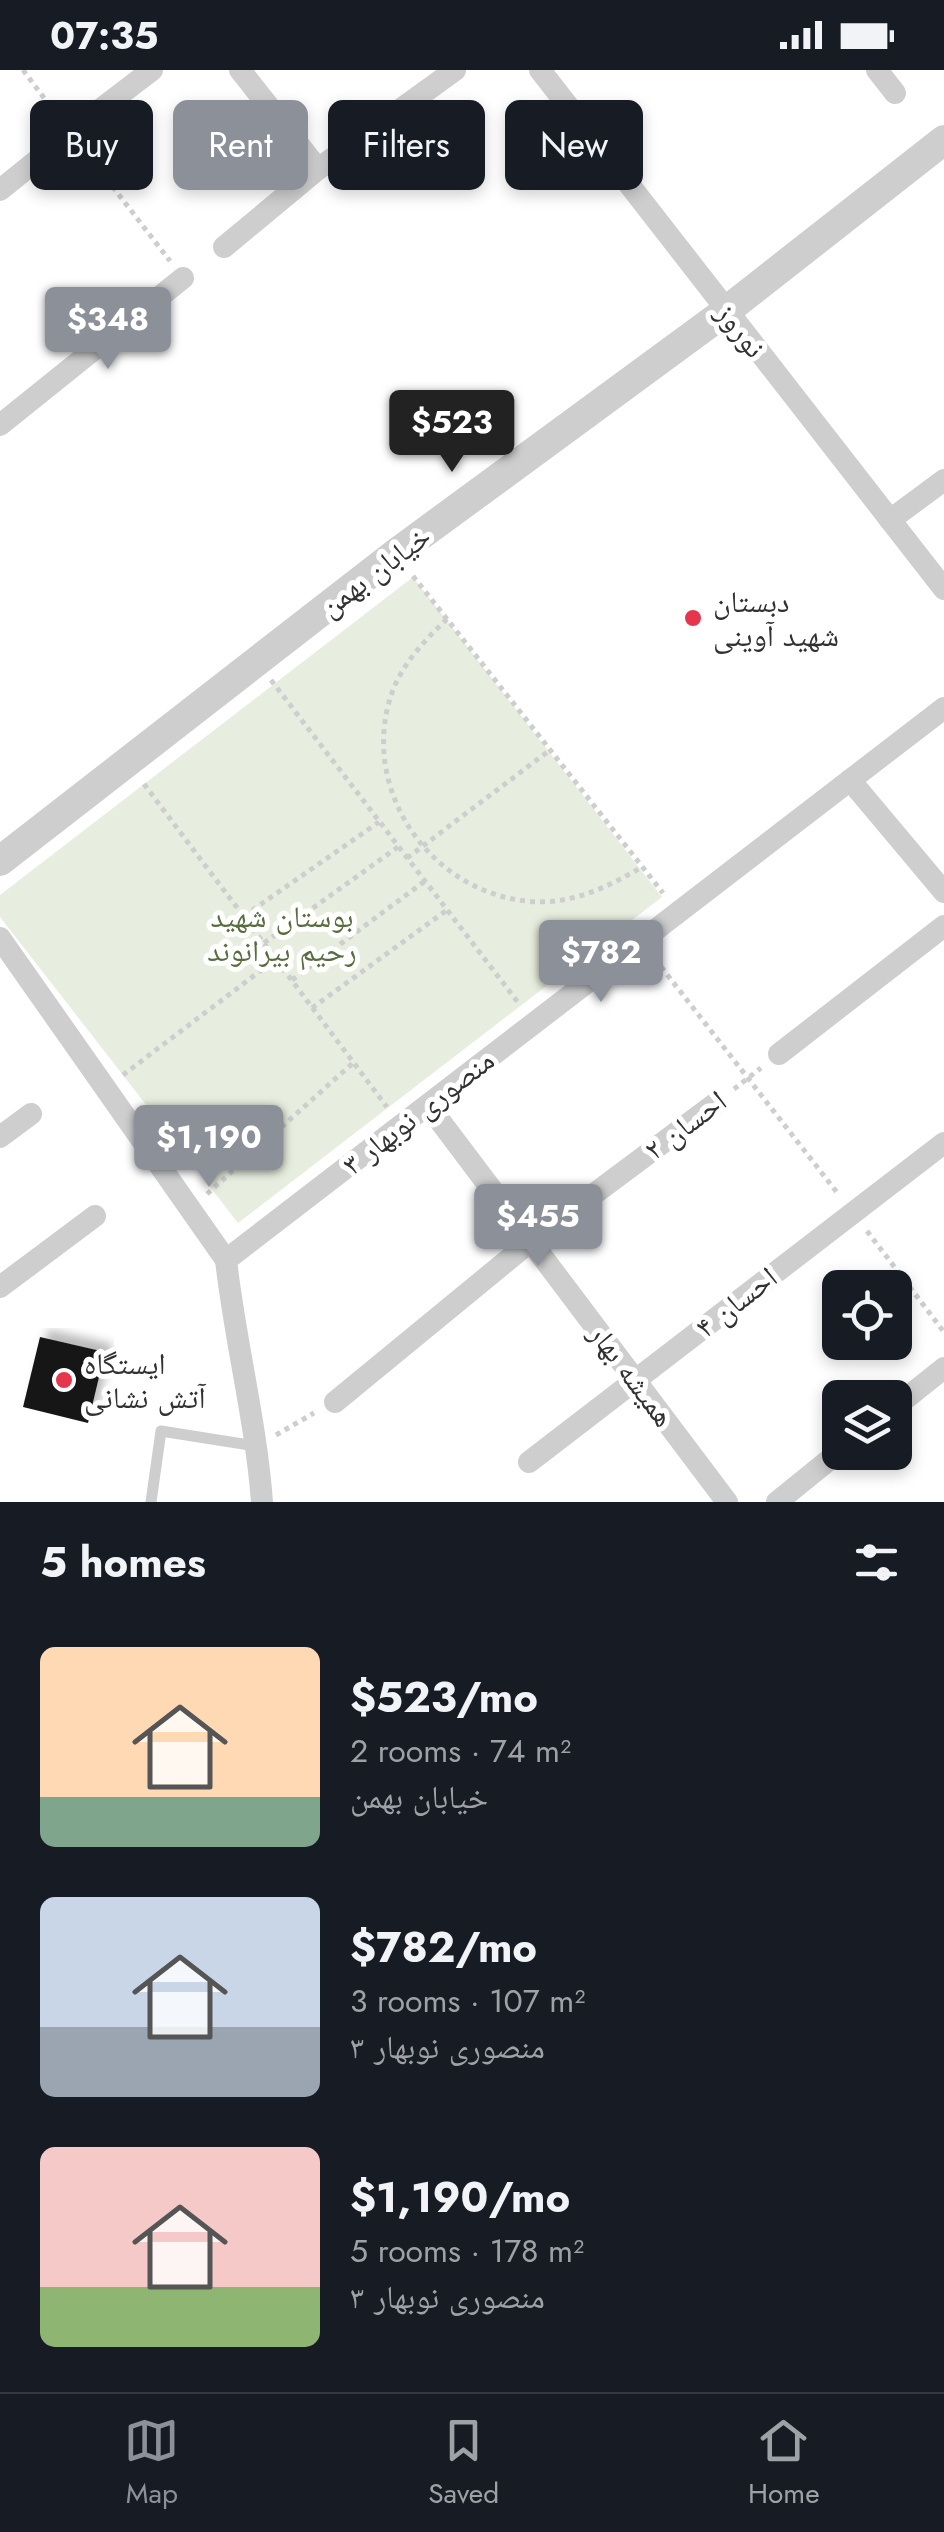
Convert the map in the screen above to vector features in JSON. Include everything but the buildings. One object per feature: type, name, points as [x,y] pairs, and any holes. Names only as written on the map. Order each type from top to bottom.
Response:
[{"type":"street","points":[[113,100],[152,70]]},
{"type":"street","points":[[240,70],[318,169]]},
{"type":"street","points":[[224,247],[318,169],[454,70]]},
{"type":"street","name":"نوروز","points":[[540,70],[944,589]]},
{"type":"street","points":[[877,70],[896,93]]},
{"type":"street","name":"خیابان بهمن","points":[[0,862],[396,554],[726,311],[944,140]]},
{"type":"street","points":[[0,190],[30,166]]},
{"type":"street","points":[[0,424],[183,278]]},
{"type":"street","points":[[890,520],[944,480]]},
{"type":"street","name":"منصوری نوبهار ۳","points":[[226,1260],[944,708]]},
{"type":"street","points":[[850,780],[944,892]]},
{"type":"street","points":[[778,1054],[944,926]]},
{"type":"street","points":[[0,938],[226,1260],[262,1502]]},
{"type":"street","name":"احسان ۲","points":[[334,1402],[531,1241],[716,1102]]},
{"type":"street","name":"همیشه بهار","points":[[428,1105],[727,1502]]},
{"type":"street","points":[[0,1138],[31,1114]]},
{"type":"street","name":"احسان ۴","points":[[529,1462],[944,1143]]},
{"type":"street","points":[[0,1288],[94,1216]]},
{"type":"street","points":[[912,1393],[944,1368]]},
{"type":"street","points":[[777,1502],[822,1466]]},
{"type":"lane","points":[[151,1502],[161,1431],[256,1446]]},
{"type":"path","points":[[22,70],[183,278]]},
{"type":"path","points":[[396,554],[678,913]]},
{"type":"path","points":[[446,619],[416,649],[395,686],[385,728],[386,770],[398,811],[422,847],[452,874],[488,892],[528,902],[568,900],[607,888],[642,866]]},
{"type":"path","points":[[256,662],[534,1024]]},
{"type":"path","points":[[407,858],[550,750]]},
{"type":"path","points":[[128,762],[401,1126]]},
{"type":"path","points":[[244,916],[379,822]]},
{"type":"path","points":[[264,943],[398,847]]},
{"type":"path","points":[[292,980],[425,882]]},
{"type":"path","points":[[312,1008],[446,910]]},
{"type":"path","points":[[642,941],[944,1332]]},
{"type":"path","points":[[105,1088],[276,959]]},
{"type":"path","name":"احسان ۲","points":[[716,1102],[778,1054]]},
{"type":"path","points":[[190,1209],[354,1062]]},
{"type":"path","points":[[256,1446],[334,1402]]},
{"type":"green space","name":"بوستان شهید رحیم بیرانوند","points":[[413,577],[662,897],[238,1223],[0,917],[0,895]]},
{"type":"place","name":"دبستان شهید آوینی","points":[[693,618]]},
{"type":"place","name":"ایستگاه آتش نشانی","points":[[64,1380]]}]
